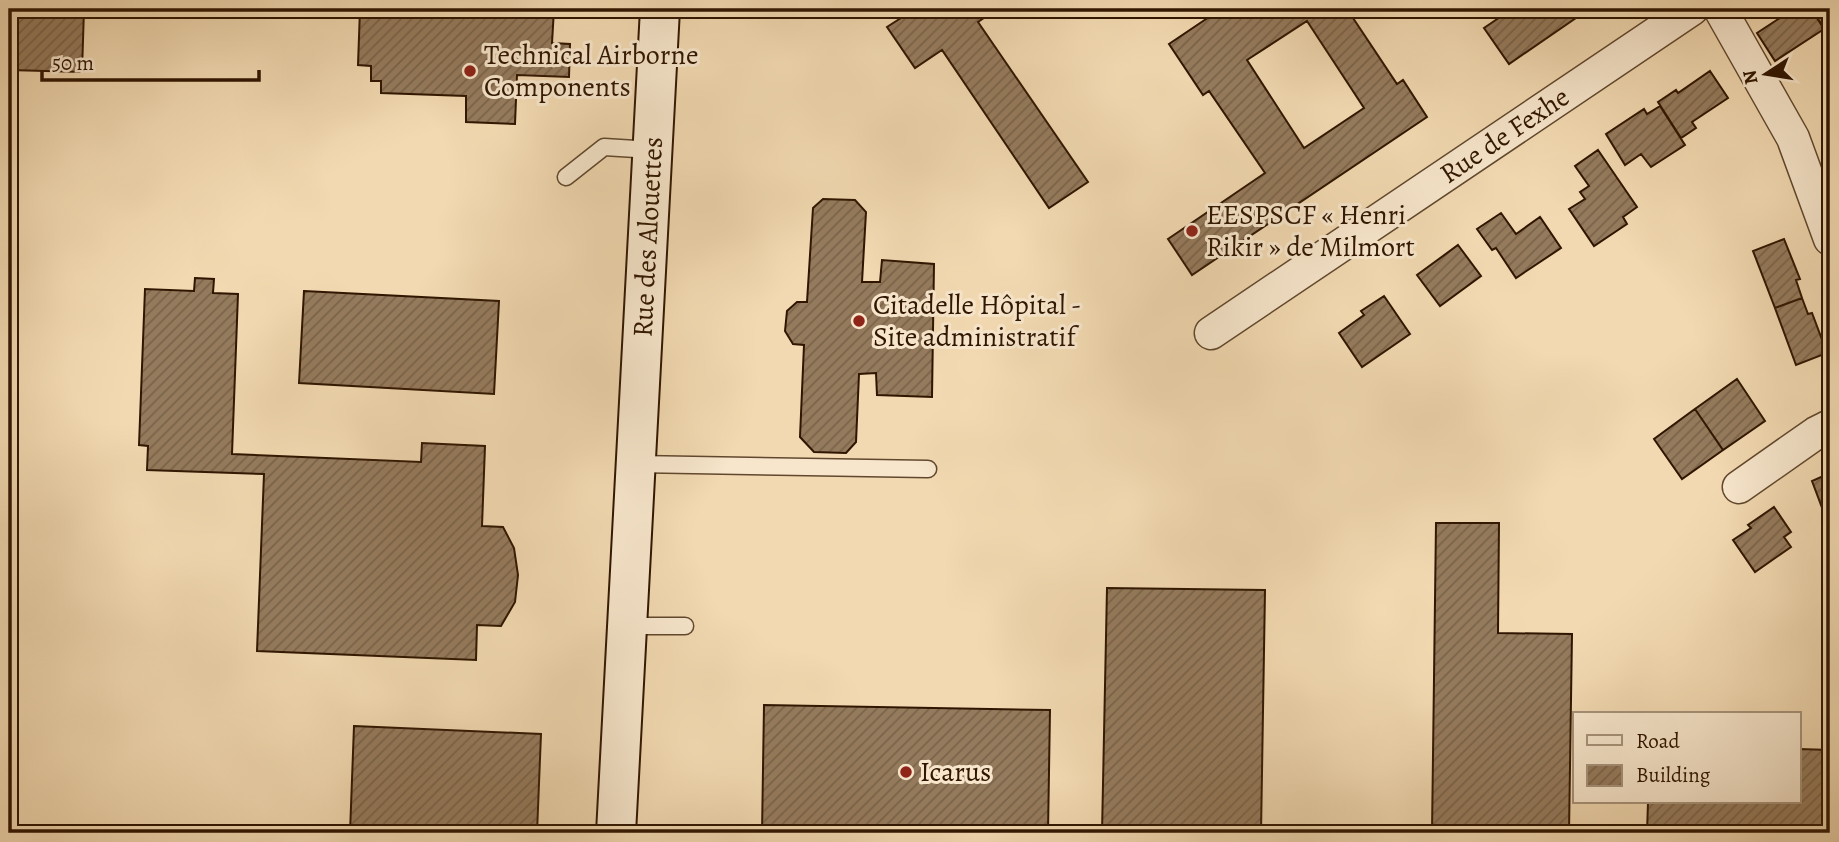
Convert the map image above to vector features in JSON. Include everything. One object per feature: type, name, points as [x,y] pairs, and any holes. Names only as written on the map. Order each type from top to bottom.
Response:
[{"type":"street","name":"Rue des Alouettes","points":[[616,833],[660,9]]},
{"type":"street","name":"Rue de Fexhe","points":[[1211,333],[1692,9]]},
{"type":"street","points":[[1720,9],[1793,138],[1830,239]]},
{"type":"street","points":[[1739,487],[1830,426]]},
{"type":"lane","points":[[566,177],[604,147],[652,150]]},
{"type":"lane","points":[[636,464],[928,469]]},
{"type":"lane","points":[[627,626],[685,626]]},
{"type":"building","points":[[9,9],[84,9],[82,72],[9,70]]},
{"type":"building","name":"Technical Airborne Components","points":[[360,9],[554,9],[552,43],[570,44],[569,77],[517,75],[515,124],[466,122],[466,96],[381,93],[381,81],[371,81],[371,66],[358,65]]},
{"type":"building","points":[[915,9],[997,9],[978,22],[1088,182],[1049,208],[942,50],[915,68],[887,27]]},
{"type":"building","points":[[1221,9],[1347,9],[1397,84],[1403,80],[1427,117],[1192,275],[1168,239],[1265,173],[1209,91],[1203,95],[1169,44]],"holes":[[[1307,21],[1364,108],[1304,148],[1247,60]]]},
{"type":"building","points":[[1512,9],[1589,9],[1509,64],[1484,28]]},
{"type":"building","points":[[1800,9],[1811,9],[1824,29],[1775,61],[1757,33],[1792,10],[1794,13]]},
{"type":"building","points":[[1811,9],[1830,9],[1830,29],[1827,32]]},
{"type":"building","points":[[1710,71],[1728,98],[1692,122],[1696,128],[1681,138],[1658,102],[1676,90],[1678,93]]},
{"type":"building","points":[[1660,106],[1685,145],[1651,167],[1641,154],[1625,165],[1606,134],[1644,109],[1647,114]]},
{"type":"building","points":[[1598,150],[1637,207],[1623,217],[1627,224],[1594,246],[1569,209],[1585,199],[1580,192],[1589,186],[1575,166]]},
{"type":"building","name":"Citadelle Hôpital - Site administratif","points":[[823,199],[855,200],[866,212],[862,282],[880,282],[882,260],[934,264],[932,397],[877,395],[876,373],[859,374],[856,442],[846,453],[814,452],[800,437],[804,345],[793,344],[785,331],[787,311],[797,302],[807,302],[813,208]]},
{"type":"building","points":[[1501,213],[1516,234],[1540,217],[1561,248],[1516,278],[1496,248],[1492,250],[1477,229]]},
{"type":"building","points":[[1784,239],[1800,279],[1796,280],[1802,298],[1775,308],[1753,251]]},
{"type":"building","points":[[1458,245],[1481,276],[1440,306],[1417,275]]},
{"type":"building","points":[[195,278],[214,279],[213,293],[238,294],[232,454],[421,462],[422,443],[485,446],[482,526],[503,527],[514,548],[518,575],[515,602],[501,626],[477,625],[476,660],[257,651],[264,474],[147,470],[148,446],[139,445],[145,289],[194,291]]},
{"type":"building","points":[[304,291],[499,301],[494,394],[299,383]]},
{"type":"building","points":[[1384,296],[1410,334],[1362,367],[1339,333],[1364,315],[1361,311]]},
{"type":"building","points":[[1802,298],[1808,314],[1812,313],[1827,353],[1796,365],[1775,308]]},
{"type":"building","points":[[1737,379],[1765,421],[1723,450],[1695,409]]},
{"type":"building","points":[[1695,409],[1723,450],[1682,479],[1654,439]]},
{"type":"building","points":[[1830,473],[1830,529],[1812,481]]},
{"type":"building","points":[[1774,507],[1791,532],[1784,537],[1791,547],[1755,572],[1733,540],[1751,528],[1748,525]]},
{"type":"building","points":[[1436,523],[1499,523],[1498,633],[1572,634],[1569,833],[1432,833]]},
{"type":"building","points":[[1107,588],[1265,590],[1261,833],[1102,833]]},
{"type":"building","name":"Icarus","points":[[764,705],[1050,710],[1048,833],[762,833]]},
{"type":"building","points":[[354,726],[541,734],[537,833],[350,833]]},
{"type":"building","points":[[1800,749],[1830,750],[1830,833],[1647,833],[1648,804],[1800,804]]},
{"type":"place","name":"Technical Airborne Components","points":[[470,71]]},
{"type":"place","name":"EESPSCF « Henri Rikir » de Milmort","points":[[1192,231]]},
{"type":"place","name":"Citadelle Hôpital - Site administratif","points":[[859,321]]},
{"type":"place","name":"Icarus","points":[[906,772]]}]
